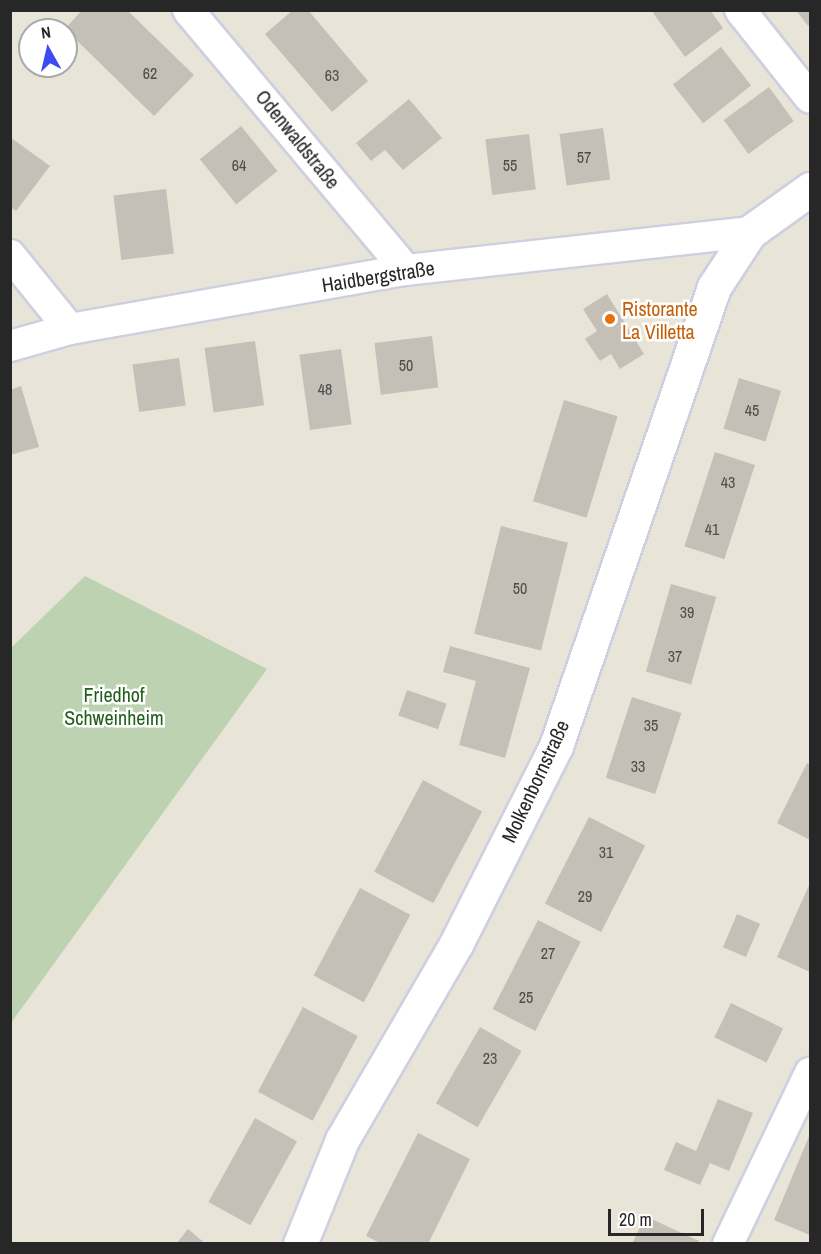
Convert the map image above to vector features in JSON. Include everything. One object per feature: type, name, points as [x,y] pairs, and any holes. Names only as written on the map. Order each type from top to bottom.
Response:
[{"type":"street","name":"Odenwaldstraße","points":[[188,10],[406,270]]},
{"type":"street","points":[[740,10],[810,98]]},
{"type":"street","points":[[750,232],[810,189]]},
{"type":"street","name":"Haidbergstraße","points":[[10,346],[70,329],[406,270],[750,232]]},
{"type":"street","name":"Molkenbornstraße","points":[[300,1244],[342,1140],[456,944],[555,746],[714,287],[750,232]]},
{"type":"street","points":[[10,255],[70,329]]},
{"type":"street","points":[[728,1244],[810,1072]]},
{"type":"green space","name":"Friedhof Schweinheim","points":[[85,576],[267,669],[11,1023],[11,648]]},
{"type":"building","points":[[82,10],[127,10],[194,75],[154,116],[78,42],[78,18],[75,18]]},
{"type":"building","points":[[293,10],[308,10],[368,81],[332,112],[265,34]]},
{"type":"building","points":[[656,10],[710,10],[723,28],[685,57],[653,13]]},
{"type":"building","points":[[796,10],[810,10],[808,26]]},
{"type":"building","points":[[721,47],[751,86],[703,123],[673,85]]},
{"type":"building","points":[[769,87],[794,121],[748,154],[724,120]]},
{"type":"building","points":[[409,99],[442,138],[403,170],[385,150],[371,161],[356,143]]},
{"type":"building","points":[[241,126],[278,171],[236,204],[200,159]]},
{"type":"building","points":[[603,128],[610,179],[567,186],[559,134]]},
{"type":"building","points":[[529,134],[536,190],[492,195],[485,139]]},
{"type":"building","points":[[10,137],[50,166],[16,211],[10,207]]},
{"type":"building","points":[[166,189],[174,254],[121,260],[113,195]]},
{"type":"building","points":[[607,294],[644,354],[620,369],[611,354],[600,361],[585,339],[597,331],[583,309]]},
{"type":"building","points":[[432,336],[438,388],[381,395],[374,343]]},
{"type":"building","points":[[255,341],[264,405],[214,412],[204,348]]},
{"type":"building","points":[[341,349],[352,424],[310,430],[299,355]]},
{"type":"building","points":[[179,358],[186,406],[139,412],[132,365]]},
{"type":"building","points":[[739,378],[781,391],[766,442],[724,429]]},
{"type":"building","points":[[21,386],[39,447],[10,455],[10,390]]},
{"type":"building","points":[[564,400],[618,416],[587,518],[533,501]]},
{"type":"building","points":[[715,452],[755,465],[724,559],[684,546]]},
{"type":"building","points":[[501,526],[568,543],[541,650],[474,634]]},
{"type":"building","points":[[671,584],[716,597],[691,684],[646,671]]},
{"type":"building","points":[[450,646],[530,668],[505,758],[459,745],[476,681],[443,672]]},
{"type":"building","points":[[407,690],[447,704],[438,729],[398,716]]},
{"type":"building","points":[[632,697],[681,713],[655,794],[606,778]]},
{"type":"building","points":[[807,763],[810,765],[810,840],[777,823]]},
{"type":"building","points":[[423,780],[482,811],[433,903],[374,872]]},
{"type":"building","points":[[589,817],[645,846],[601,932],[545,903]]},
{"type":"building","points":[[810,883],[810,972],[777,957]]},
{"type":"building","points":[[360,888],[410,915],[364,1002],[314,975]]},
{"type":"building","points":[[737,914],[760,924],[746,957],[723,947]]},
{"type":"building","points":[[538,920],[581,942],[535,1031],[493,1009]]},
{"type":"building","points":[[731,1003],[783,1028],[766,1063],[714,1037]]},
{"type":"building","points":[[303,1007],[358,1036],[313,1121],[258,1092]]},
{"type":"building","points":[[480,1027],[522,1051],[478,1127],[436,1103]]},
{"type":"building","points":[[718,1099],[753,1113],[729,1171],[710,1163],[700,1185],[664,1170],[676,1142],[696,1151]]},
{"type":"building","points":[[255,1118],[297,1141],[250,1225],[208,1202]]},
{"type":"building","points":[[418,1133],[470,1159],[428,1244],[382,1244],[366,1236]]},
{"type":"building","points":[[810,1134],[810,1235],[774,1220]]},
{"type":"building","points":[[645,1216],[699,1241],[698,1244],[632,1244]]},
{"type":"building","points":[[188,1229],[206,1244],[176,1244]]},
{"type":"place","name":"Ristorante La Villetta","points":[[610,319]]}]
